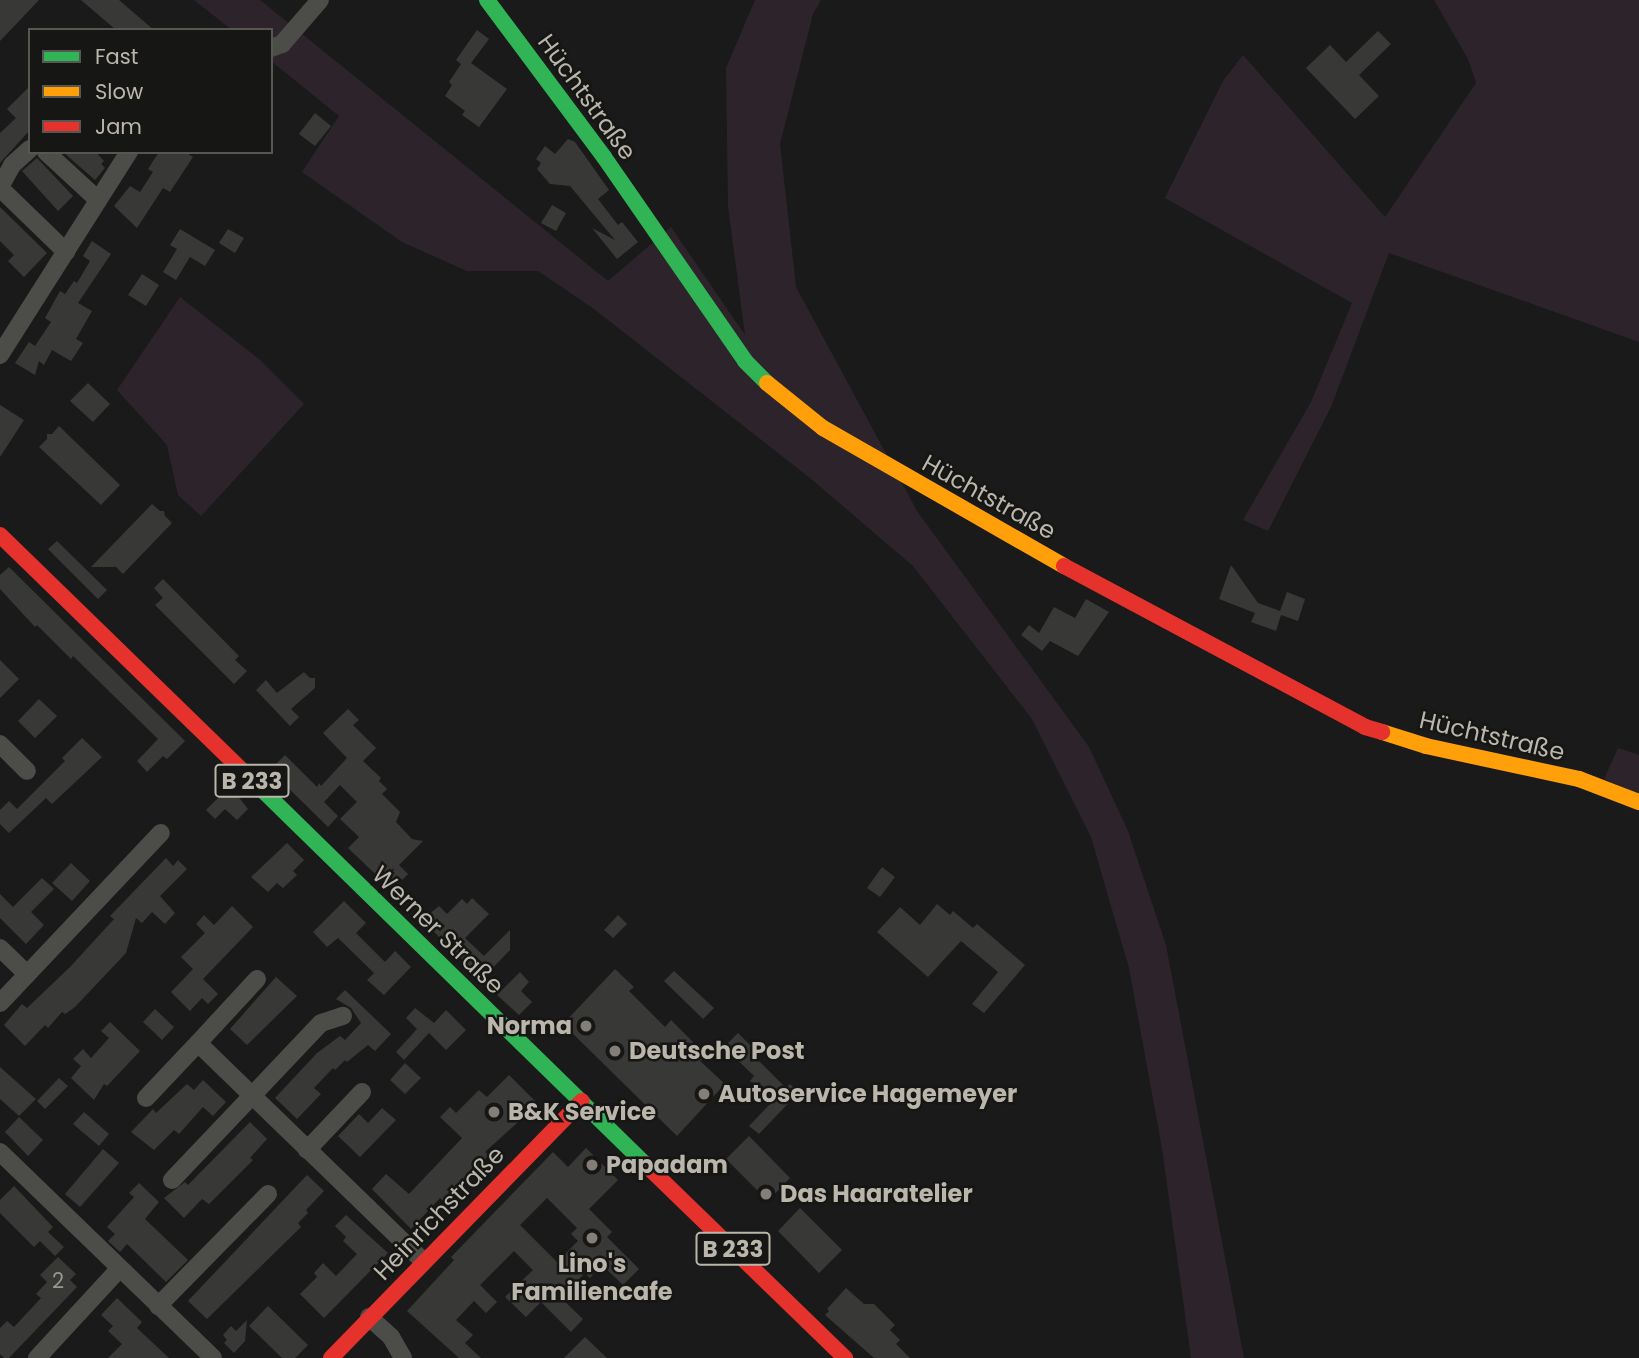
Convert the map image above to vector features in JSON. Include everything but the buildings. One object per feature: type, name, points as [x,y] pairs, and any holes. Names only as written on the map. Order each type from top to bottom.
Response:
[{"type":"street","points":[[273,47],[282,44],[320,0]]},
{"type":"street","name":"Hüchtstraße","points":[[486,0],[604,158],[745,361],[779,396],[823,428],[983,522],[1364,727],[1426,746],[1579,779],[1639,802]]},
{"type":"street","points":[[28,151],[12,165],[0,188],[66,252]]},
{"type":"street","points":[[48,154],[98,200]]},
{"type":"street","points":[[0,355],[128,154]]},
{"type":"street","name":"Werner Straße","points":[[0,535],[845,1358]]},
{"type":"street","points":[[0,744],[27,771]]},
{"type":"street","points":[[0,1003],[160,833]]},
{"type":"street","points":[[0,948],[27,974]]},
{"type":"street","points":[[146,1098],[257,979]]},
{"type":"street","points":[[173,1180],[321,1023],[343,1016]]},
{"type":"street","points":[[198,1043],[424,1261]]},
{"type":"street","points":[[307,1150],[362,1092]]},
{"type":"street","name":"Heinrichstraße","points":[[331,1358],[582,1101]]},
{"type":"street","points":[[0,1152],[213,1358]]},
{"type":"street","points":[[158,1306],[268,1194]]},
{"type":"street","points":[[37,1358],[119,1269]]},
{"type":"street","points":[[369,1317],[391,1337],[403,1358]]},
{"type":"shaded area","points":[[194,0],[260,0],[608,281],[671,227],[745,335],[728,206],[726,68],[755,0],[821,0],[813,14],[780,144],[796,287],[917,511],[1089,747],[1128,831],[1166,945],[1244,1358],[1191,1358],[1162,1148],[1129,968],[1091,837],[1032,719],[913,566],[810,478],[594,309],[538,271],[467,271],[402,242],[302,172],[339,116],[273,63],[273,28],[229,28]]},
{"type":"shaded area","points":[[1434,0],[1639,0],[1639,342],[1389,253],[1331,407],[1268,531],[1243,520],[1311,402],[1352,303],[1165,198],[1223,81],[1243,55],[1385,217],[1476,83],[1468,59]]},
{"type":"shaded area","points":[[180,297],[259,359],[304,404],[201,516],[178,495],[167,445],[117,390]]},
{"type":"shaded area","points":[[1618,748],[1639,755],[1639,794],[1604,779]]},
{"type":"traffic: fast","points":[[487,0],[604,157],[745,361],[767,383]]},
{"type":"traffic: fast","points":[[248,776],[645,1164]]},
{"type":"traffic: slow","points":[[767,383],[823,428],[1064,566]]},
{"type":"traffic: slow","points":[[1382,732],[1426,746],[1579,779],[1639,802]]},
{"type":"traffic: jam","points":[[0,535],[248,776]]},
{"type":"traffic: jam","points":[[1064,566],[1365,727],[1382,732]]},
{"type":"traffic: jam","points":[[331,1358],[582,1101]]},
{"type":"traffic: jam","points":[[645,1164],[845,1358]]},
{"type":"place","name":"Norma","points":[[586,1026]]},
{"type":"place","name":"Deutsche Post","points":[[615,1051]]},
{"type":"place","name":"Autoservice Hagemeyer","points":[[704,1094]]},
{"type":"place","name":"B&K Service","points":[[494,1112]]},
{"type":"place","name":"Papadam","points":[[592,1165]]},
{"type":"place","name":"Das Haaratelier","points":[[766,1194]]},
{"type":"place","name":"Lino's Familiencafe","points":[[592,1238]]}]
